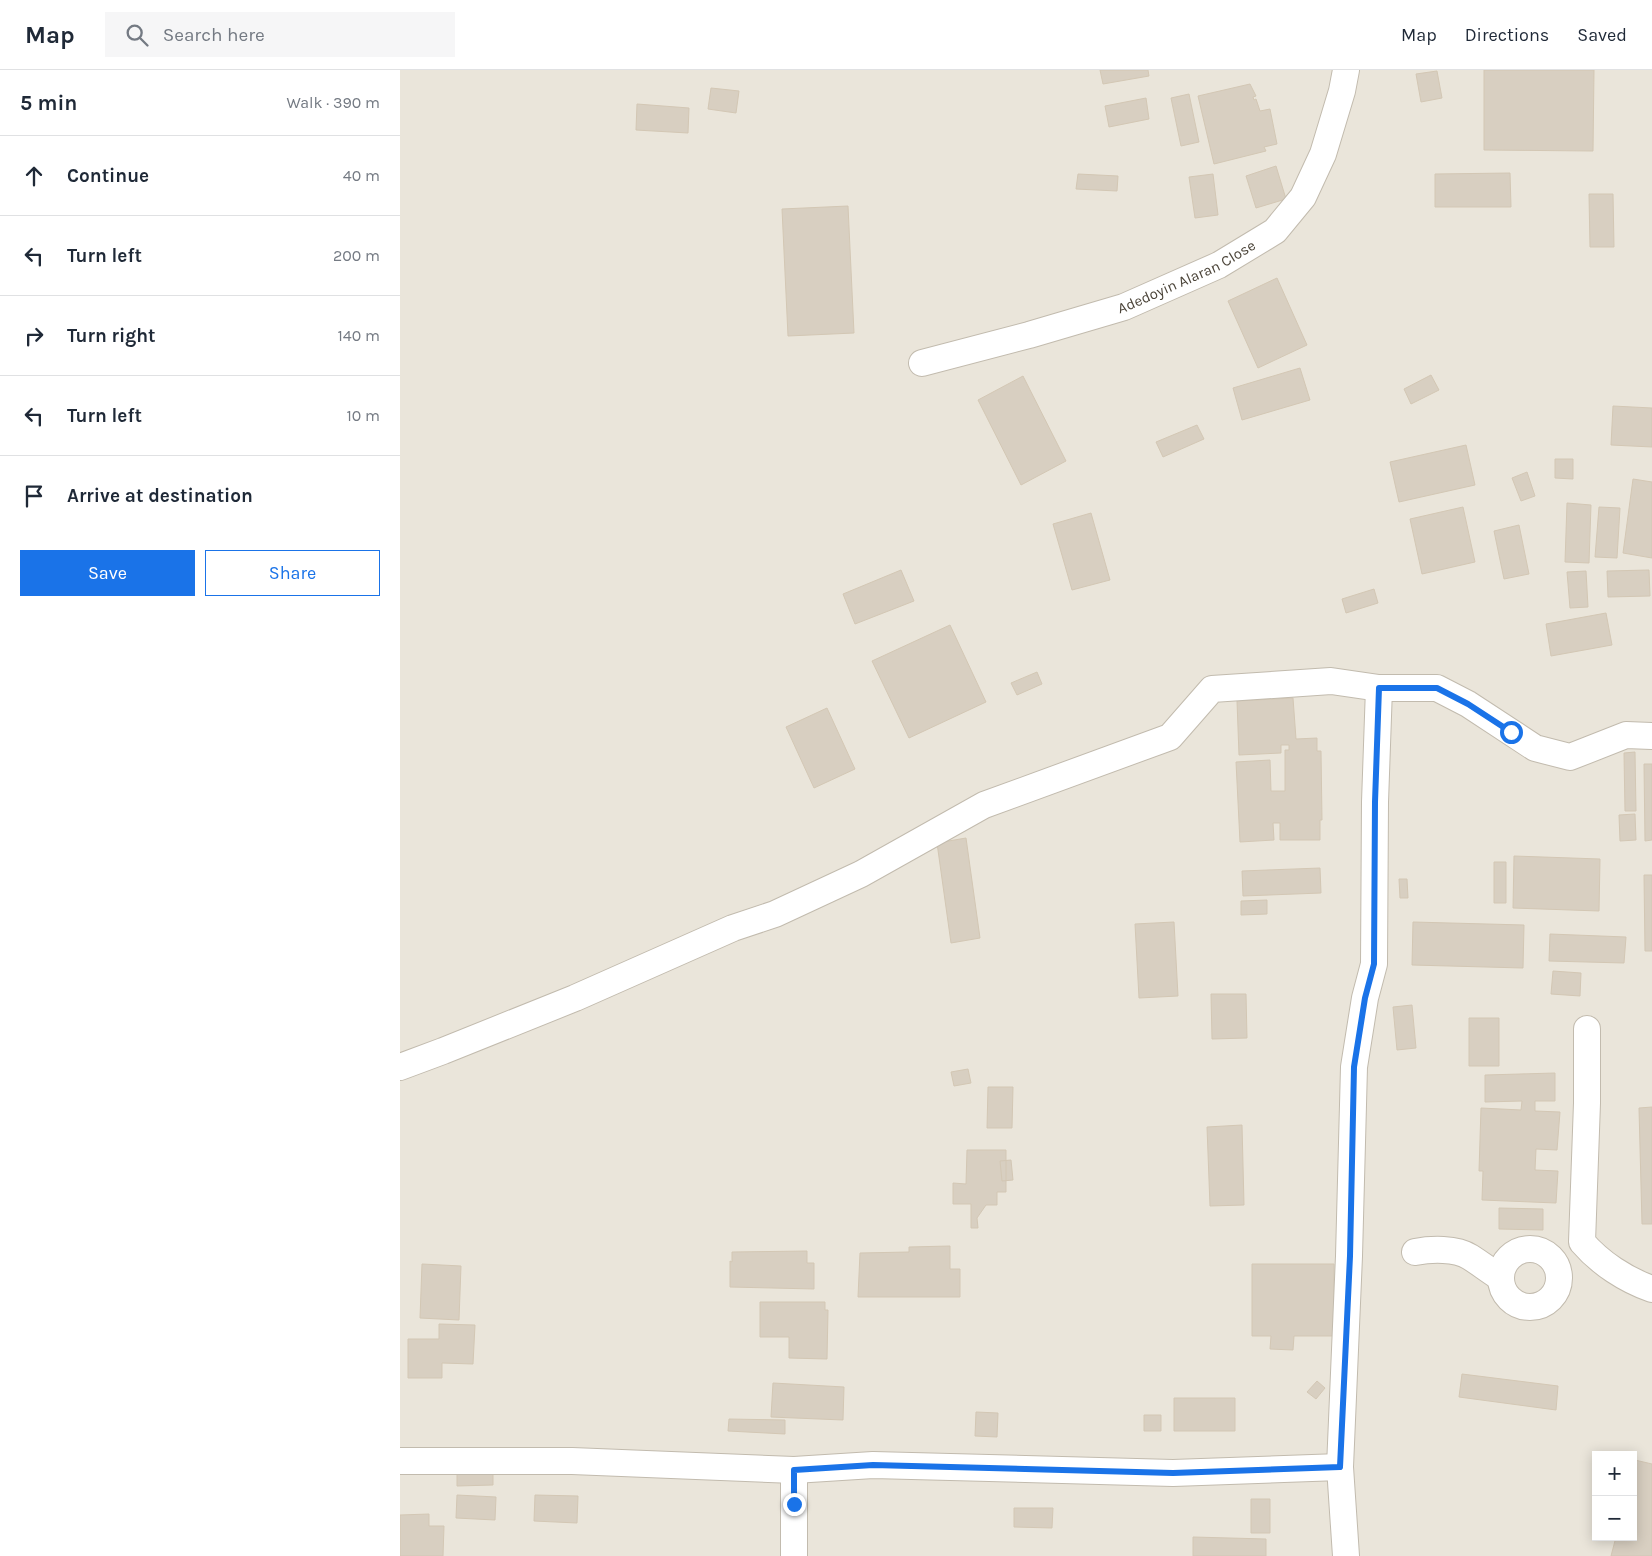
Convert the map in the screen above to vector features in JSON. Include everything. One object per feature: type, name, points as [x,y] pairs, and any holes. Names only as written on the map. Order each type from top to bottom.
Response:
[{"type":"street","name":"Adedoyin Alaran Close","points":[[922,363],[1029,335],[1124,307],[1219,265],[1275,231],[1303,197],[1323,154],[1342,91],[1346,70]]},
{"type":"street","points":[[400,1067],[575,998],[733,928],[775,914],[861,874],[984,806],[1170,737],[1212,689],[1331,682],[1379,688],[1437,688],[1468,704],[1535,748],[1570,757],[1626,735],[1652,736]]},
{"type":"street","points":[[1346,1556],[1340,1467],[1350,1256],[1354,1067],[1365,998],[1374,964],[1375,802],[1379,688]]},
{"type":"street","points":[[1587,1029],[1587,1103],[1582,1242],[1594,1256],[1637,1284],[1652,1289]]},
{"type":"street","points":[[1556,1263],[1582,1242]]},
{"type":"street","points":[[1531,1248],[1545,1252],[1556,1263],[1560,1278],[1556,1293],[1545,1304],[1530,1307],[1516,1304],[1505,1292],[1501,1278],[1505,1263],[1516,1252],[1531,1248]]},
{"type":"street","points":[[1415,1252],[1426,1250],[1452,1252],[1469,1256],[1501,1278]]},
{"type":"street","points":[[400,1460],[572,1461],[794,1470],[873,1465],[1173,1473],[1340,1467]]},
{"type":"street","points":[[794,1470],[794,1556]]},
{"type":"shaded area","points":[[400,70],[1652,70],[1652,1556],[400,1556]]},
{"type":"building","points":[[1100,70],[1148,70],[1149,76],[1103,84]]},
{"type":"building","points":[[1484,70],[1594,70],[1593,151],[1484,150]]},
{"type":"building","points":[[1437,71],[1442,98],[1421,102],[1416,74]]},
{"type":"building","points":[[1250,84],[1256,96],[1253,97],[1254,100],[1256,99],[1260,111],[1270,109],[1277,144],[1264,147],[1266,151],[1214,164],[1198,96]]},
{"type":"building","points":[[711,88],[739,91],[736,113],[708,109]]},
{"type":"building","points":[[1189,94],[1199,142],[1181,146],[1171,98]]},
{"type":"building","points":[[1146,98],[1149,119],[1109,127],[1105,106]]},
{"type":"building","points":[[637,104],[689,108],[688,133],[636,130]]},
{"type":"building","points":[[1276,166],[1286,199],[1256,208],[1246,176]]},
{"type":"building","points":[[1510,173],[1511,207],[1435,207],[1435,174]]},
{"type":"building","points":[[1078,174],[1118,176],[1117,191],[1076,189]]},
{"type":"building","points":[[1213,174],[1218,215],[1195,218],[1189,177]]},
{"type":"building","points":[[1589,194],[1613,194],[1614,247],[1590,247]]},
{"type":"building","points":[[848,206],[854,333],[788,336],[782,209]]},
{"type":"building","points":[[1277,278],[1307,345],[1258,368],[1228,301]]},
{"type":"building","points":[[1300,368],[1310,400],[1242,420],[1233,388]]},
{"type":"building","points":[[1431,375],[1439,390],[1411,404],[1404,389]]},
{"type":"building","points":[[1023,376],[1066,461],[1021,485],[978,400]]},
{"type":"building","points":[[1613,406],[1652,408],[1652,447],[1611,445]]},
{"type":"building","points":[[1197,425],[1204,439],[1163,457],[1156,442]]},
{"type":"building","points":[[1466,445],[1475,485],[1399,502],[1390,462]]},
{"type":"building","points":[[1555,459],[1573,459],[1573,479],[1555,478]]},
{"type":"building","points":[[1527,472],[1535,496],[1521,501],[1512,478]]},
{"type":"building","points":[[1633,479],[1652,482],[1652,558],[1623,553]]},
{"type":"building","points":[[1567,503],[1591,505],[1589,563],[1565,562]]},
{"type":"building","points":[[1463,507],[1475,562],[1422,574],[1410,519]]},
{"type":"building","points":[[1599,507],[1620,508],[1617,558],[1595,557]]},
{"type":"building","points":[[1091,513],[1110,580],[1072,590],[1053,524]]},
{"type":"building","points":[[1519,525],[1529,574],[1504,579],[1494,531]]},
{"type":"building","points":[[901,570],[914,601],[855,624],[843,594]]},
{"type":"building","points":[[1649,570],[1650,596],[1608,597],[1607,571]]},
{"type":"building","points":[[1586,571],[1588,607],[1570,608],[1567,572]]},
{"type":"building","points":[[1374,589],[1378,603],[1346,613],[1342,599]]},
{"type":"building","points":[[1606,613],[1612,645],[1551,656],[1546,624]]},
{"type":"building","points":[[950,625],[986,702],[909,738],[872,661]]},
{"type":"building","points":[[1037,672],[1042,684],[1017,695],[1011,683]]},
{"type":"building","points":[[1293,698],[1296,739],[1317,738],[1317,751],[1321,751],[1322,820],[1320,820],[1320,840],[1280,840],[1280,823],[1273,823],[1274,840],[1240,842],[1236,762],[1270,760],[1271,791],[1285,791],[1285,750],[1289,750],[1289,745],[1281,745],[1281,753],[1239,755],[1237,701]]},
{"type":"building","points":[[827,708],[855,769],[814,788],[786,727]]},
{"type":"building","points":[[1635,752],[1636,811],[1625,811],[1624,753]]},
{"type":"building","points":[[1644,764],[1652,764],[1652,840],[1645,841]]},
{"type":"building","points":[[1635,814],[1636,840],[1620,841],[1619,815]]},
{"type":"building","points":[[966,838],[980,938],[951,943],[937,843]]},
{"type":"building","points":[[1514,856],[1600,859],[1599,911],[1513,908]]},
{"type":"building","points":[[1494,862],[1506,862],[1506,903],[1494,903]]},
{"type":"building","points":[[1320,868],[1321,893],[1243,896],[1242,871]]},
{"type":"building","points":[[1644,875],[1652,875],[1652,951],[1645,951]]},
{"type":"building","points":[[1399,879],[1407,879],[1408,898],[1400,898]]},
{"type":"building","points":[[1267,900],[1267,914],[1241,915],[1241,901]]},
{"type":"building","points":[[1174,922],[1178,996],[1139,998],[1135,924]]},
{"type":"building","points":[[1413,922],[1524,925],[1523,968],[1412,965]]},
{"type":"building","points":[[1550,934],[1626,937],[1624,963],[1549,961]]},
{"type":"building","points":[[1553,971],[1581,973],[1580,996],[1551,994]]},
{"type":"building","points":[[1211,994],[1246,994],[1247,1038],[1212,1039]]},
{"type":"building","points":[[1412,1005],[1416,1048],[1397,1050],[1393,1007]]},
{"type":"building","points":[[1469,1018],[1499,1018],[1499,1066],[1469,1066]]},
{"type":"building","points":[[968,1069],[971,1083],[954,1086],[951,1072]]},
{"type":"building","points":[[1555,1073],[1555,1101],[1535,1101],[1535,1111],[1560,1112],[1557,1150],[1536,1149],[1535,1170],[1558,1171],[1556,1203],[1482,1200],[1483,1171],[1479,1171],[1481,1108],[1521,1110],[1522,1101],[1485,1102],[1485,1075]]},
{"type":"building","points":[[988,1087],[1013,1087],[1012,1128],[987,1128]]},
{"type":"building","points":[[1652,1107],[1652,1224],[1642,1224],[1639,1108]]},
{"type":"building","points":[[1242,1125],[1244,1205],[1210,1206],[1207,1127]]},
{"type":"building","points":[[967,1150],[1006,1150],[1006,1192],[997,1192],[997,1205],[986,1205],[977,1218],[978,1228],[971,1228],[971,1204],[953,1204],[953,1183],[966,1184]]},
{"type":"building","points":[[1011,1160],[1013,1180],[1002,1181],[1000,1161]]},
{"type":"building","points":[[1499,1208],[1543,1209],[1543,1230],[1499,1229]]},
{"type":"building","points":[[950,1246],[950,1269],[960,1269],[960,1297],[858,1297],[860,1253],[909,1252],[909,1247]]},
{"type":"building","points":[[807,1251],[807,1263],[814,1263],[814,1289],[730,1287],[732,1252]]},
{"type":"building","points":[[422,1264],[461,1266],[459,1320],[420,1318]]},
{"type":"building","points":[[1252,1264],[1334,1264],[1334,1336],[1294,1336],[1293,1350],[1270,1349],[1271,1336],[1252,1336]]},
{"type":"building","points":[[760,1302],[825,1302],[825,1310],[828,1310],[827,1359],[789,1358],[789,1337],[760,1337]]},
{"type":"building","points":[[439,1324],[475,1325],[473,1364],[442,1363],[442,1378],[408,1378],[408,1339],[439,1339]]},
{"type":"building","points":[[1462,1374],[1558,1386],[1556,1410],[1459,1397]]},
{"type":"building","points":[[1317,1381],[1325,1388],[1316,1399],[1307,1392]]},
{"type":"building","points":[[773,1383],[844,1387],[843,1420],[771,1417]]},
{"type":"building","points":[[1174,1398],[1235,1398],[1235,1431],[1174,1431]]},
{"type":"building","points":[[976,1412],[998,1413],[997,1437],[975,1436]]},
{"type":"building","points":[[1144,1415],[1161,1415],[1161,1431],[1144,1431]]},
{"type":"building","points":[[729,1419],[785,1420],[785,1434],[728,1431]]},
{"type":"building","points":[[1637,1460],[1652,1464],[1652,1556],[1611,1556],[1615,1541],[1637,1541]]},
{"type":"building","points":[[493,1468],[493,1485],[457,1486],[457,1469]]},
{"type":"building","points":[[457,1495],[496,1497],[495,1520],[456,1518]]},
{"type":"building","points":[[535,1495],[578,1496],[577,1523],[534,1521]]},
{"type":"building","points":[[1251,1499],[1270,1499],[1270,1533],[1251,1533]]},
{"type":"building","points":[[1014,1508],[1053,1508],[1052,1528],[1014,1527]]},
{"type":"building","points":[[429,1514],[429,1526],[444,1526],[443,1556],[400,1556],[400,1515]]},
{"type":"building","points":[[1193,1537],[1266,1539],[1266,1556],[1193,1556]]},
{"type":"route","points":[[794,1504],[794,1470],[873,1465],[1173,1473],[1340,1467],[1350,1256],[1354,1067],[1365,998],[1374,964],[1376,930],[1375,802],[1379,688],[1437,688],[1468,704],[1511,732]]}]
